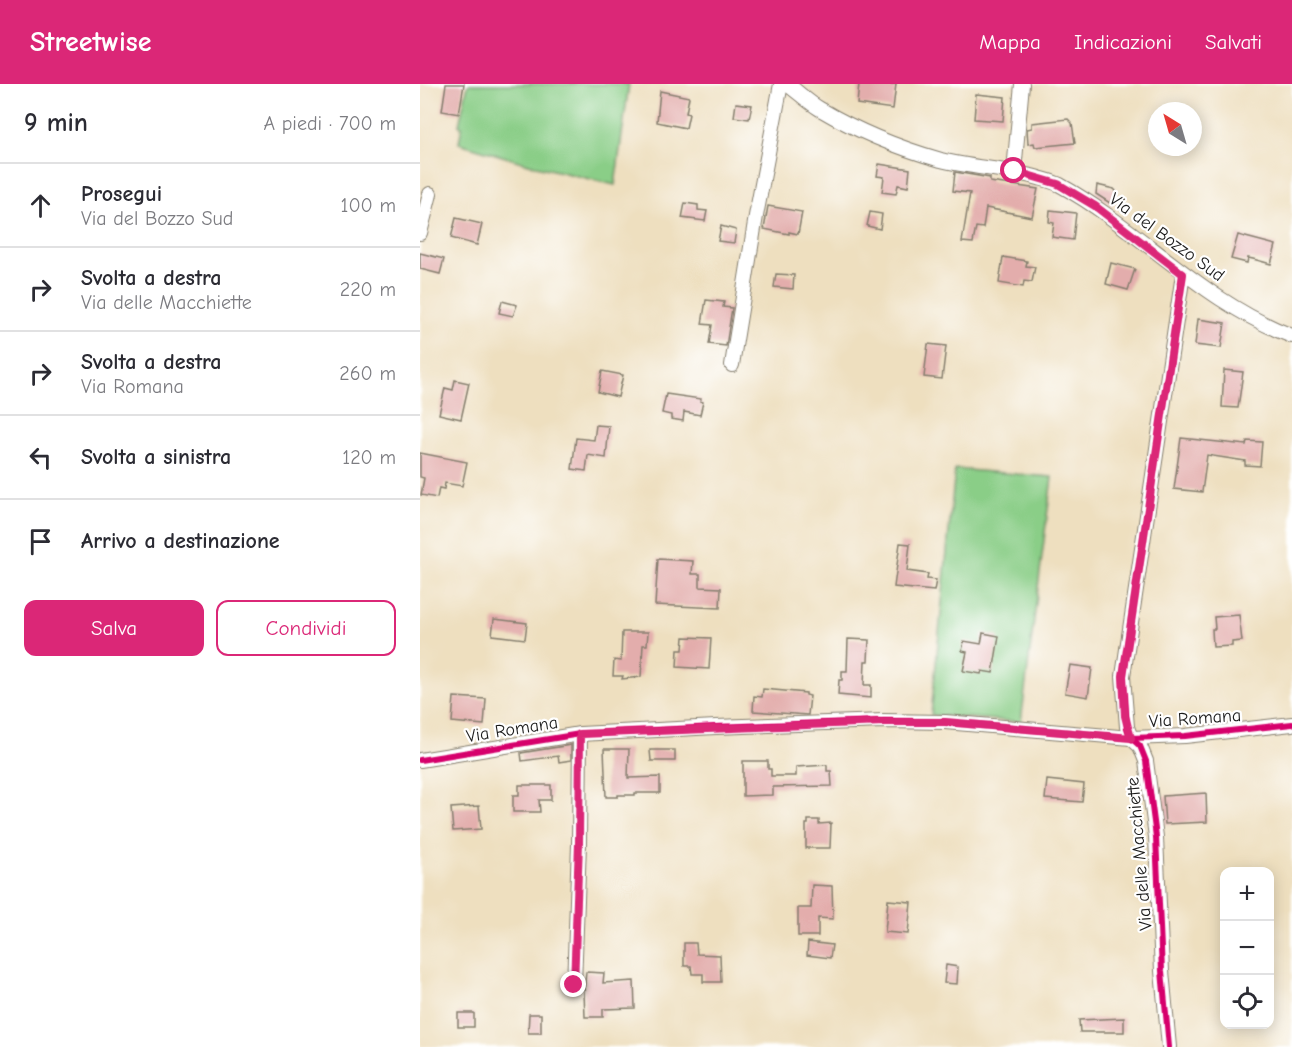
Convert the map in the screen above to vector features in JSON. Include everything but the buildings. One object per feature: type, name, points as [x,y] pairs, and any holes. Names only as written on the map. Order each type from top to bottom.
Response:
[{"type":"street","points":[[732,365],[754,227],[781,84]]},
{"type":"street","name":"Via del Bozzo Sud","points":[[787,84],[818,108],[866,133],[942,160],[1014,171],[1058,184],[1095,206],[1183,274],[1241,311],[1292,336]]},
{"type":"street","points":[[1014,171],[1022,84]]},
{"type":"street","points":[[420,233],[430,194]]},
{"type":"street","name":"Via delle Macchiette","points":[[1169,1047],[1162,971],[1156,837],[1146,761],[1140,746],[1131,738],[1125,716],[1123,676],[1183,274]]},
{"type":"street","name":"Via Romana","points":[[420,760],[580,734],[716,727],[945,722],[1131,738],[1185,736],[1292,724]]},
{"type":"street","points":[[574,985],[580,734]]},
{"type":"green space","points":[[468,84],[629,84],[615,185],[532,165],[459,143],[462,126],[459,125]]},
{"type":"green space","points":[[955,469],[1052,477],[1021,722],[931,715]]},
{"type":"cycle path","points":[[1169,1047],[1162,971],[1156,837],[1146,761],[1140,746],[1131,738],[1127,727],[1123,676],[1183,274]]},
{"type":"cycle path","points":[[420,760],[580,734],[716,727],[884,721],[945,722],[1131,738],[1185,736],[1292,724]]},
{"type":"route","points":[[574,985],[580,734],[716,727],[945,722],[1131,738],[1125,716],[1123,676],[1183,274],[1095,206],[1058,184],[1014,171]]}]
